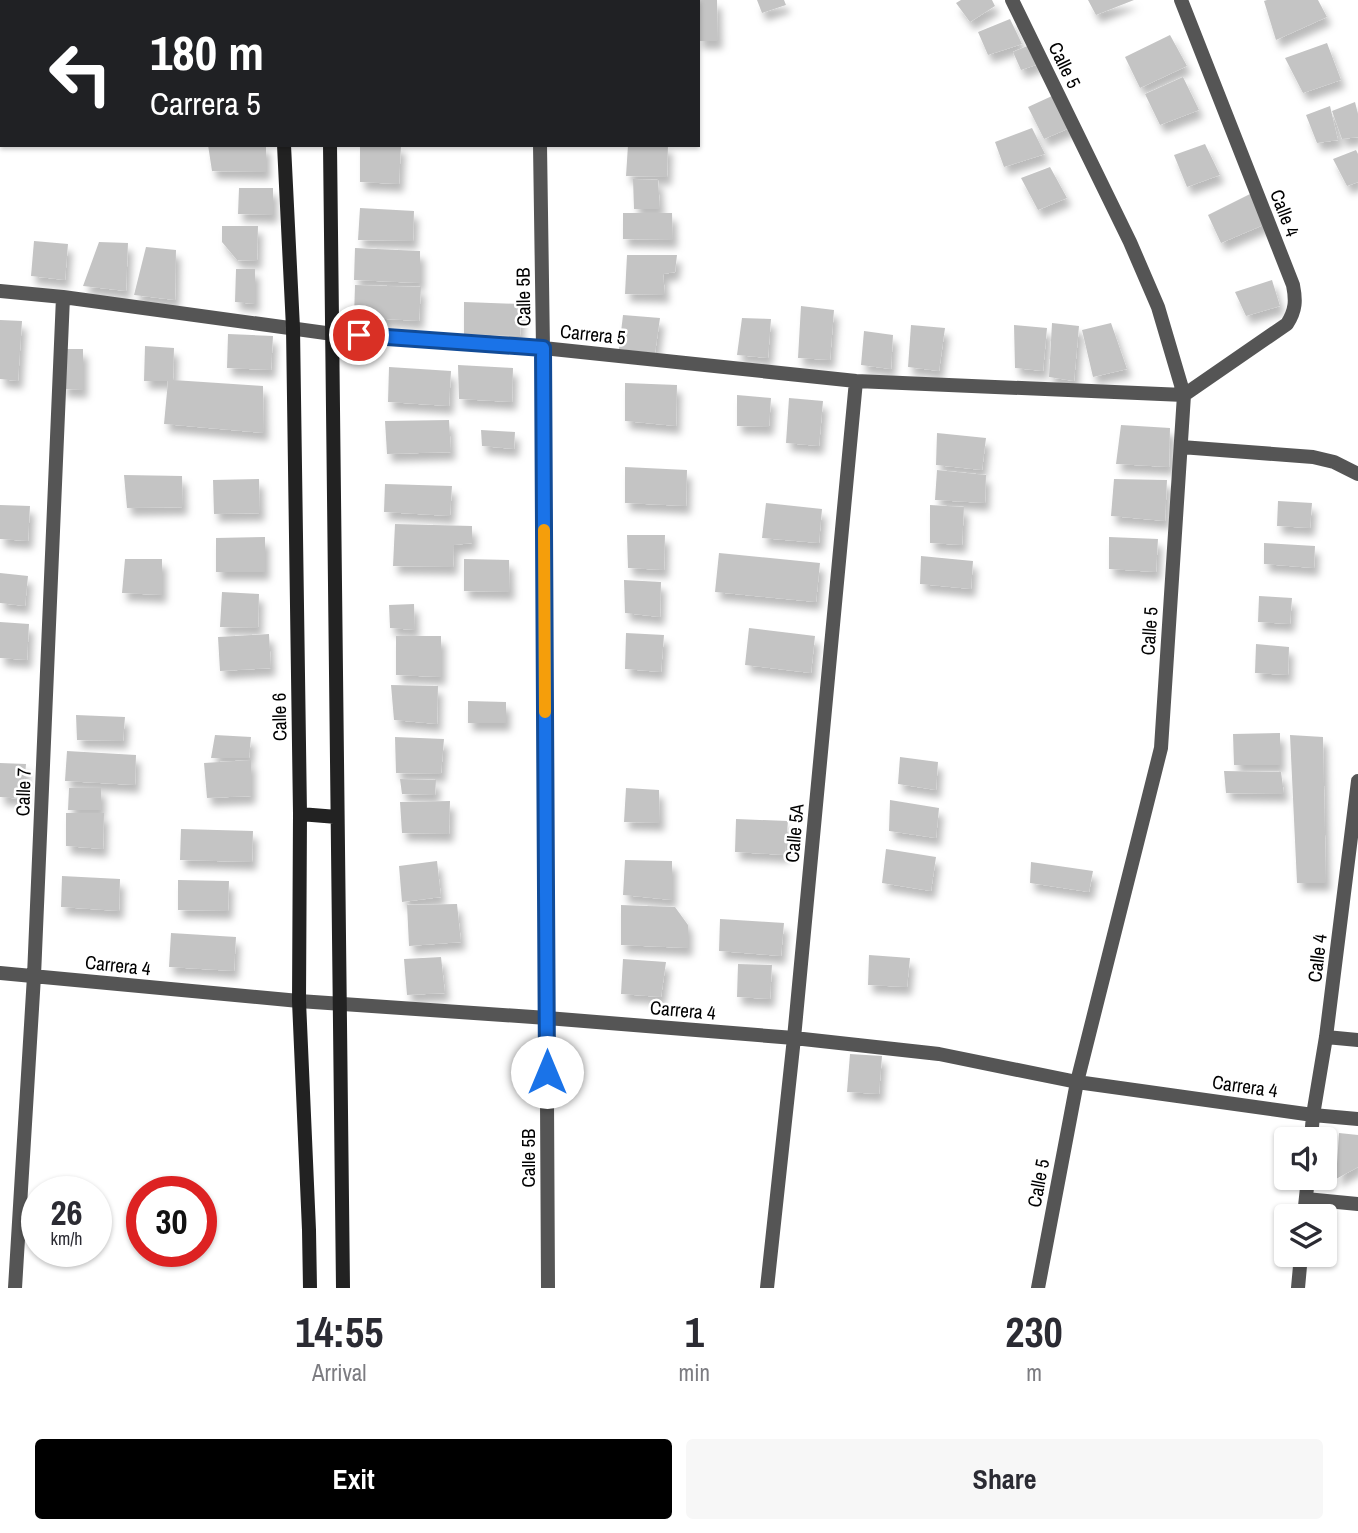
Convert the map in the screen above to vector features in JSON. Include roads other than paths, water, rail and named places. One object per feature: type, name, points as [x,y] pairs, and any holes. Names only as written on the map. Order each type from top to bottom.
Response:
[{"type":"street","name":"Calle 5","points":[[1012,0],[1130,242],[1158,307],[1184,395],[1161,748],[1077,1082],[1038,1288]]},
{"type":"street","name":"Calle 4","points":[[1181,0],[1293,285],[1296,300],[1295,310],[1287,324],[1184,395]]},
{"type":"street","name":"Calle 6","points":[[284,147],[293,328],[300,814],[299,1002],[310,1288]]},
{"type":"street","points":[[330,147],[343,1288]]},
{"type":"street","name":"Calle 5B","points":[[540,147],[548,1288]]},
{"type":"street","name":"Carrera 5","points":[[0,291],[63,297],[333,334],[543,348],[856,381],[1184,395]]},
{"type":"street","name":"Calle 7","points":[[15,1288],[34,976],[63,297]]},
{"type":"street","name":"Calle 5A","points":[[767,1288],[856,381]]},
{"type":"street","points":[[1181,447],[1313,457],[1334,462],[1358,474]]},
{"type":"street","name":"Calle 4","points":[[1312,1127],[1352,875],[1358,780]]},
{"type":"street","points":[[300,814],[337,817]]},
{"type":"street","name":"Carrera 4","points":[[0,973],[299,1002],[793,1038],[939,1054],[1077,1082],[1358,1119]]},
{"type":"street","points":[[1326,1037],[1358,1040]]},
{"type":"street","points":[[1305,1204],[1307,1190]]},
{"type":"street","points":[[1306,1199],[1358,1204]]},
{"type":"street","points":[[1298,1288],[1300,1267]]}]
